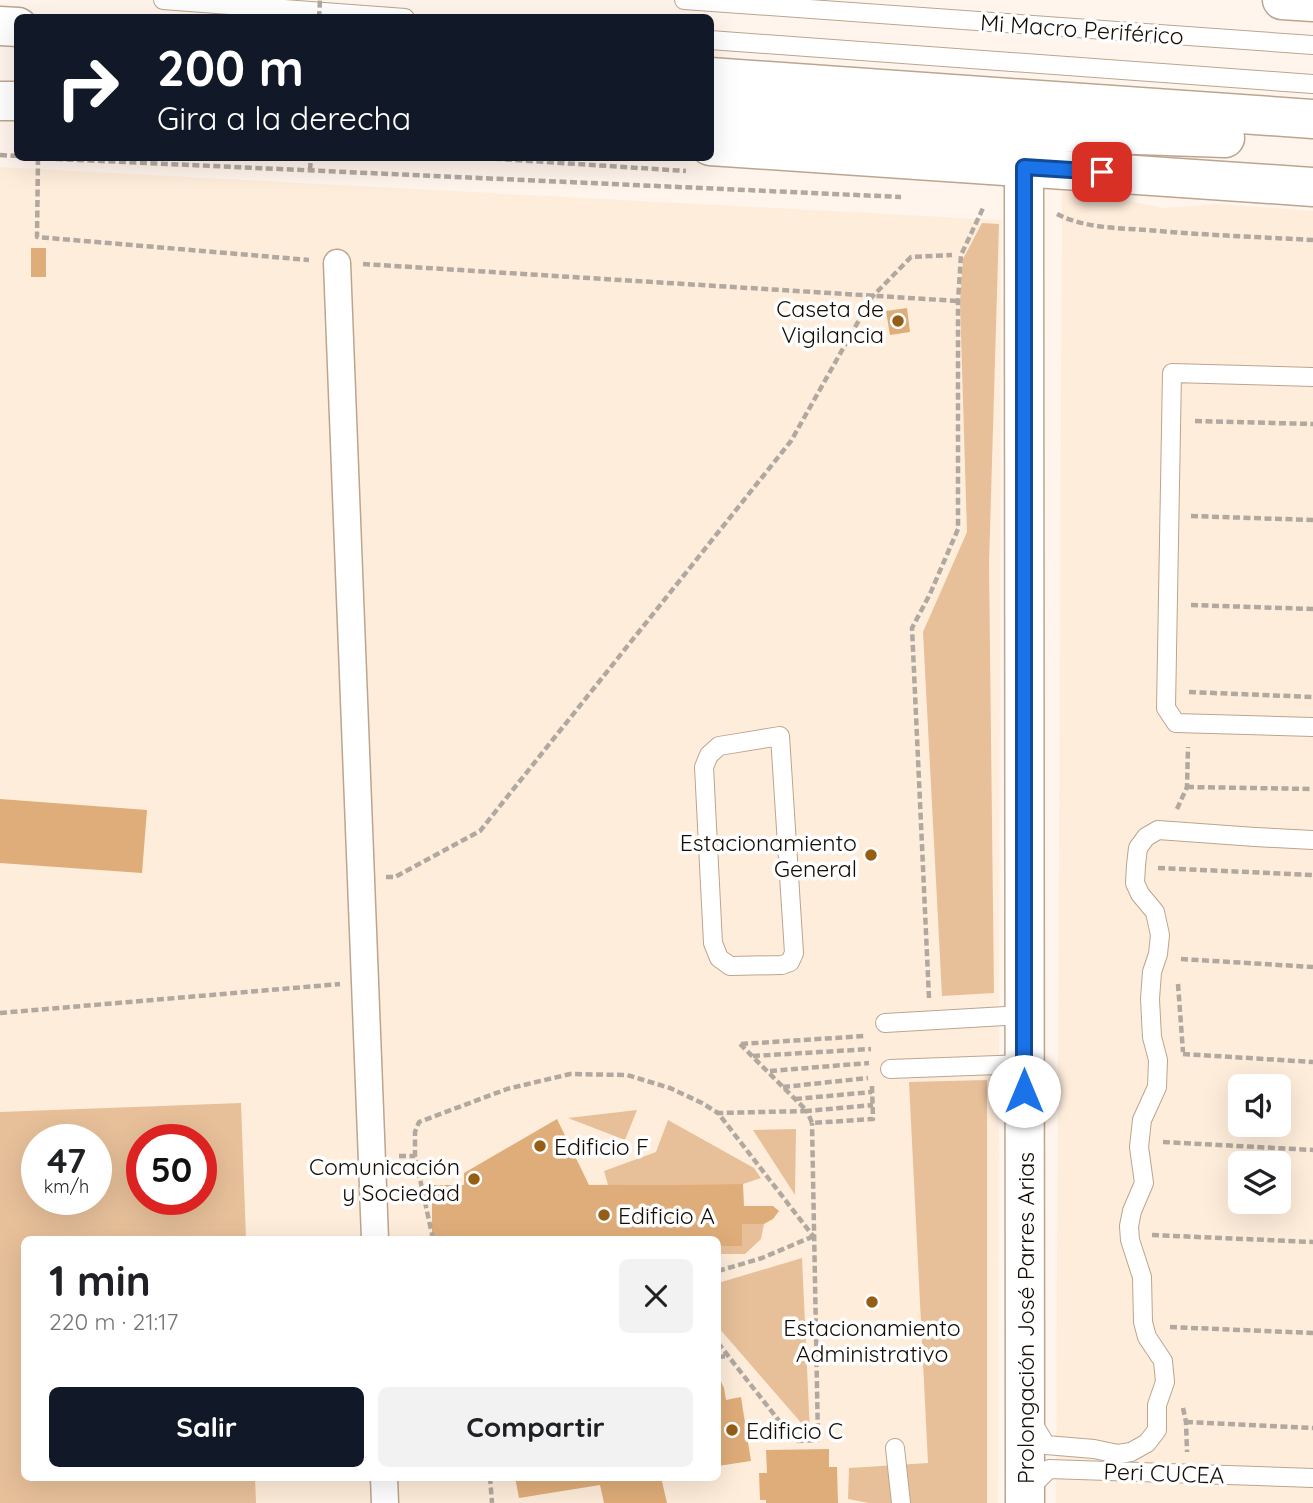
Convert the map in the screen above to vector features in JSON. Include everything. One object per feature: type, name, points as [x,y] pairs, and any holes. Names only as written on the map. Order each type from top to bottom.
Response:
[{"type":"main road","points":[[1282,0],[1313,2]]},
{"type":"main road","points":[[714,76],[1313,119]]},
{"type":"main road","points":[[714,109],[1022,131],[1313,141]]},
{"type":"main road","points":[[714,146],[1313,187]]},
{"type":"main road","name":"Prolongación José Parres Arias","points":[[1024,167],[1025,1498]]},
{"type":"street","points":[[337,262],[375,1236]]},
{"type":"street","points":[[384,1481],[385,1503]]},
{"type":"lane","points":[[163,0],[351,14]]},
{"type":"lane","name":"Mi Macro Periférico","points":[[684,0],[1313,45]]},
{"type":"lane","name":"Mi Macro Periférico","points":[[714,40],[1313,83]]},
{"type":"lane","points":[[1313,377],[1172,373],[1166,708],[1176,723],[1313,727]]},
{"type":"lane","points":[[780,736],[794,953],[790,962],[782,965],[730,966],[719,958],[713,943],[704,767],[709,755],[719,746],[780,736]]},
{"type":"lane","points":[[1026,1412],[1046,1445],[1118,1454],[1132,1452],[1147,1443],[1157,1430],[1157,1405],[1165,1382],[1163,1362],[1147,1337],[1143,1322],[1142,1277],[1130,1240],[1129,1226],[1132,1211],[1144,1184],[1139,1147],[1142,1120],[1157,1087],[1158,1060],[1152,1037],[1150,999],[1152,972],[1160,935],[1155,912],[1140,894],[1135,883],[1138,848],[1146,837],[1158,831],[1313,839]]},
{"type":"lane","points":[[885,1023],[1024,1015]]},
{"type":"lane","points":[[890,1069],[1024,1064]]},
{"type":"lane","points":[[895,1448],[901,1503]]},
{"type":"lane","name":"Peri CUCEA","points":[[1025,1498],[1049,1469],[1313,1478]]},
{"type":"path","points":[[36,161],[37,237],[337,262],[958,301]]},
{"type":"path","points":[[104,161],[908,197]]},
{"type":"path","points":[[310,170],[311,161]]},
{"type":"path","points":[[929,1001],[912,628],[958,529],[958,301],[961,255],[984,206]]},
{"type":"path","points":[[1049,209],[1067,219],[1099,226],[1313,240]]},
{"type":"path","points":[[361,876],[396,877],[480,831],[791,441],[872,297],[911,257],[952,255]]},
{"type":"path","points":[[1194,432],[1194,421],[1313,424]]},
{"type":"path","points":[[1190,527],[1191,504]]},
{"type":"path","points":[[1190,516],[1313,520]]},
{"type":"path","points":[[1191,594],[1191,605],[1313,609]]},
{"type":"path","points":[[1313,697],[1188,691],[1187,787],[1151,868],[1313,875]]},
{"type":"path","points":[[1187,787],[1313,789]]},
{"type":"path","points":[[1176,958],[1313,967]]},
{"type":"path","points":[[0,1013],[365,982]]},
{"type":"path","points":[[1178,982],[1183,1054],[1180,1065]]},
{"type":"path","points":[[721,1347],[795,1441],[818,1440],[812,1123],[807,1111],[740,1044],[870,1035]]},
{"type":"path","points":[[753,1056],[871,1049]]},
{"type":"path","points":[[1183,1054],[1313,1062]]},
{"type":"path","points":[[769,1071],[871,1063]]},
{"type":"path","points":[[432,1236],[415,1156],[415,1132],[419,1122],[506,1089],[570,1074],[627,1076],[670,1088],[718,1113],[814,1237]]},
{"type":"path","points":[[782,1087],[872,1077]]},
{"type":"path","points":[[794,1099],[872,1092]]},
{"type":"path","points":[[718,1113],[807,1111],[873,1105]]},
{"type":"path","points":[[812,1123],[873,1119]]},
{"type":"path","points":[[1155,1142],[1313,1150]]},
{"type":"path","points":[[1144,1235],[1313,1242]]},
{"type":"path","points":[[721,1270],[762,1258],[814,1237]]},
{"type":"path","points":[[1163,1327],[1313,1333]]},
{"type":"path","points":[[721,1357],[728,1356]]},
{"type":"path","points":[[1180,1396],[1186,1422],[1187,1474]]},
{"type":"path","points":[[1186,1422],[1313,1428]]},
{"type":"path","points":[[490,1481],[492,1503]]},
{"type":"shaded area","points":[[0,167],[1001,220],[998,1503],[0,1503]]},
{"type":"shaded area","points":[[1062,181],[1124,200],[1164,208],[1217,204],[1313,211],[1313,1503],[1056,1503]]},
{"type":"shaded area","points":[[982,223],[999,224],[989,564],[994,993],[942,996],[923,632],[967,532],[960,302],[963,259]]},
{"type":"shaded area","points":[[987,1080],[987,1503],[869,1503],[848,1499],[849,1468],[928,1463],[909,1082]]},
{"type":"shaded area","points":[[241,1103],[246,1236],[21,1236],[21,1481],[255,1481],[256,1503],[0,1503],[0,1112]]},
{"type":"shaded area","points":[[637,1110],[625,1140],[568,1118]]},
{"type":"shaded area","points":[[668,1120],[754,1168],[761,1178],[743,1184],[608,1185],[604,1171],[656,1152]]},
{"type":"shaded area","points":[[796,1129],[795,1195],[753,1130]]},
{"type":"shaded area","points":[[742,1224],[764,1224],[761,1239],[745,1254],[721,1254],[721,1246],[742,1246]]},
{"type":"shaded area","points":[[802,1258],[810,1433],[721,1330],[721,1282]]},
{"type":"building","points":[[31,248],[46,248],[46,277],[31,277]]},
{"type":"building","name":"Caseta de Vigilancia","points":[[907,308],[910,332],[890,335],[886,311]]},
{"type":"building","points":[[0,799],[147,810],[142,873],[0,863]]},
{"type":"building","name":"Edificio A","points":[[557,1119],[589,1185],[743,1184],[744,1206],[773,1206],[779,1211],[773,1219],[764,1224],[742,1224],[742,1246],[721,1246],[721,1236],[432,1236],[432,1185],[464,1185],[464,1173]]},
{"type":"building","name":"Edificio C","points":[[721,1382],[726,1400],[741,1397],[751,1461],[721,1466]]},
{"type":"building","points":[[829,1449],[829,1467],[837,1467],[838,1503],[766,1503],[766,1500],[760,1500],[759,1473],[767,1473],[766,1450]]},
{"type":"building","points":[[516,1481],[662,1481],[667,1503],[604,1503],[600,1485],[519,1498]]},
{"type":"place","name":"Caseta de Vigilancia","points":[[898,321]]},
{"type":"place","name":"Estacionamiento General","points":[[871,855]]},
{"type":"place","name":"Edificio F","points":[[540,1146]]},
{"type":"place","name":"Comunicación y Sociedad","points":[[474,1179]]},
{"type":"place","name":"Edificio A","points":[[604,1215]]},
{"type":"place","name":"Estacionamiento Administrativo","points":[[872,1302]]},
{"type":"place","name":"Edificio C","points":[[732,1430]]},
{"type":"route","points":[[1024,1091],[1024,167],[1102,172]]}]
